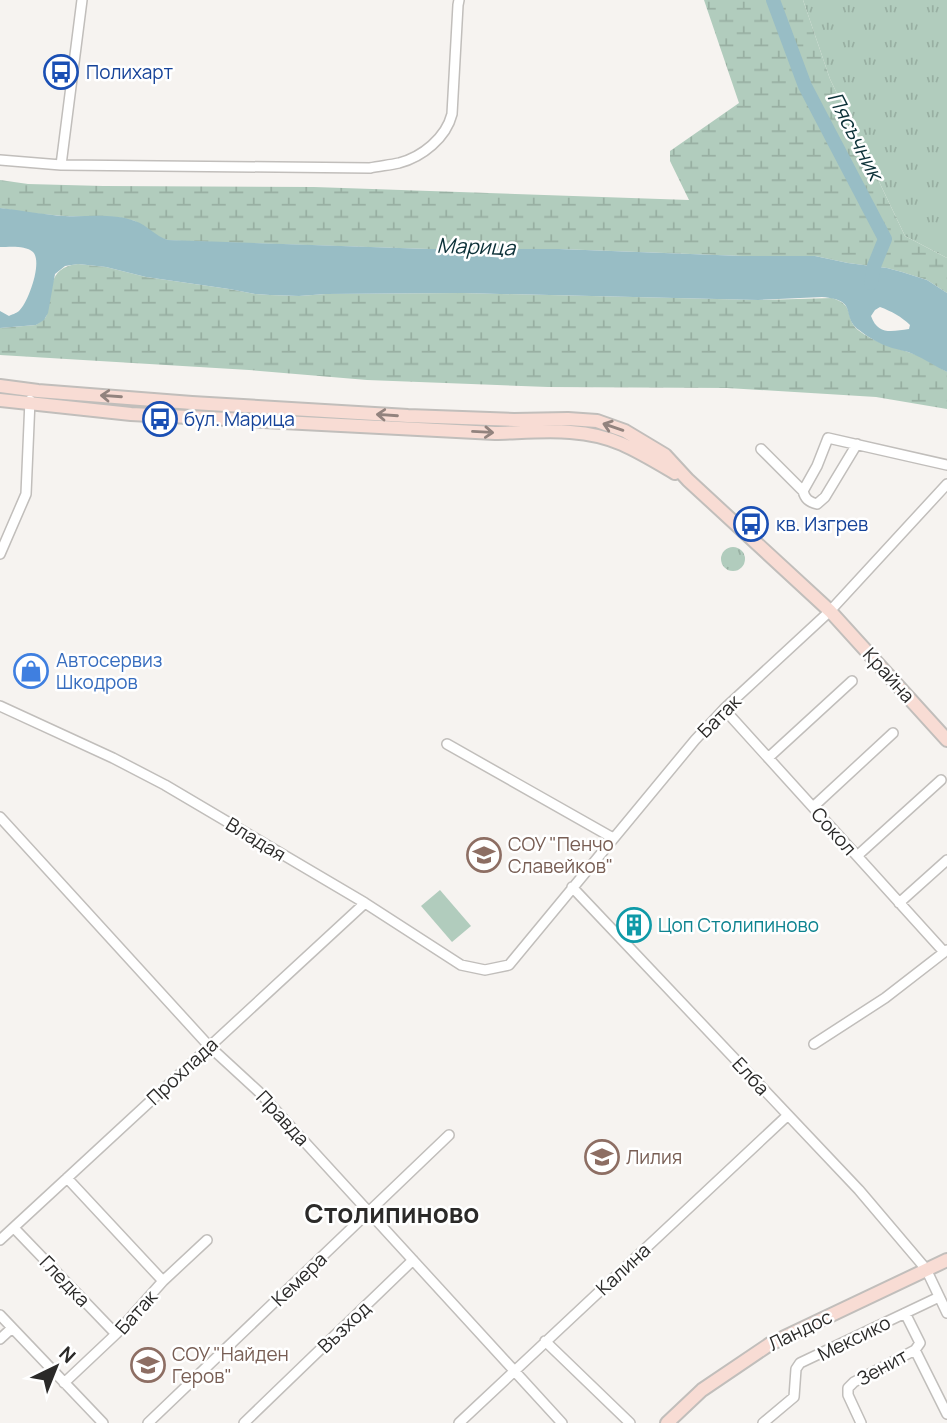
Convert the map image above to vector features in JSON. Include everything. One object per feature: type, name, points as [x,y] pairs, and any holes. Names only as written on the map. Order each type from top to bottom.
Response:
[{"type":"street","points":[[61,165],[82,0]]},
{"type":"street","points":[[0,160],[61,165],[370,168],[401,163],[434,143],[450,123],[460,0]]},
{"type":"street","points":[[0,386],[408,416],[597,421],[625,431],[664,455],[830,611]]},
{"type":"street","points":[[0,554],[26,494],[31,390]]},
{"type":"street","points":[[0,400],[131,414],[495,433],[586,433],[621,443],[688,480]]},
{"type":"street","points":[[803,491],[828,438],[947,465]]},
{"type":"street","points":[[761,449],[803,491],[805,497],[817,503],[825,498],[857,444]]},
{"type":"street","name":"Батак","points":[[509,965],[695,740],[724,709],[830,611],[947,484]]},
{"type":"street","name":"Крайна","points":[[830,611],[947,740]]},
{"type":"street","points":[[768,758],[852,681]]},
{"type":"street","name":"Владая","points":[[0,706],[165,785],[365,904],[461,965],[485,970],[509,965]]},
{"type":"street","name":"Сокол","points":[[724,709],[945,951]]},
{"type":"street","points":[[813,807],[893,733]]},
{"type":"street","points":[[447,744],[613,838]]},
{"type":"street","points":[[856,856],[941,780]]},
{"type":"street","name":"Правда","points":[[0,817],[209,1046],[259,1091],[562,1423]]},
{"type":"street","points":[[899,903],[947,860]]},
{"type":"street","name":"Елба","points":[[572,887],[859,1190],[926,1269],[947,1313]]},
{"type":"street","name":"Прохлада","points":[[0,1240],[365,904]]},
{"type":"street","points":[[814,1044],[885,998],[945,951]]},
{"type":"street","name":"Калина","points":[[459,1423],[788,1115]]},
{"type":"street","name":"Кемера","points":[[148,1423],[449,1135]]},
{"type":"street","points":[[67,1178],[163,1281]]},
{"type":"street","name":"Гледка","points":[[14,1228],[116,1334]]},
{"type":"street","name":"Батак","points":[[64,1383],[116,1334],[163,1281],[207,1240]]},
{"type":"street","name":"Възход","points":[[244,1423],[413,1260]]},
{"type":"street","name":"Ландос","points":[[667,1423],[702,1390],[770,1343],[947,1260]]},
{"type":"street","name":"Мексико","points":[[763,1423],[794,1397],[796,1369],[800,1363],[939,1297]]},
{"type":"street","name":"Зенит","points":[[861,1423],[848,1395],[848,1388],[854,1382],[915,1350],[920,1343],[905,1313]]},
{"type":"street","points":[[0,1315],[103,1423]]},
{"type":"street","points":[[0,1339],[12,1328]]},
{"type":"street","points":[[545,1341],[630,1423]]},
{"type":"street","points":[[915,1350],[947,1414]]},
{"type":"green space","points":[[704,0],[803,0],[830,79],[905,236],[947,258],[947,293],[927,280],[902,272],[815,256],[559,249],[429,249],[182,241],[160,238],[135,221],[117,217],[65,216],[0,208],[0,180],[28,184],[314,187],[689,200],[670,161],[670,151],[739,103]]},
{"type":"green space","points":[[803,0],[947,0],[947,258],[905,236],[830,79]]},
{"type":"green space","points":[[78,264],[270,295],[462,293],[758,300],[832,298],[844,304],[851,321],[864,334],[918,356],[947,372],[947,409],[876,397],[727,388],[548,387],[367,380],[0,355],[0,328],[36,325],[46,317],[56,276],[60,270]]},
{"type":"green space","points":[[733,547],[742,550],[745,559],[742,568],[733,571],[724,568],[721,559],[724,550]]},
{"type":"green space","points":[[440,890],[471,926],[452,942],[421,906]]},
{"type":"water","points":[[0,208],[126,219],[139,223],[168,240],[429,249],[559,249],[815,256],[902,272],[927,280],[947,293],[947,372],[911,353],[871,338],[854,325],[848,309],[841,301],[822,297],[758,300],[462,293],[270,295],[78,264],[65,266],[55,274],[48,313],[44,320],[36,325],[0,328],[0,311],[9,316],[23,307],[33,282],[36,257],[26,248],[0,247]],"holes":[[[880,307],[907,322],[909,329],[887,331],[878,327],[871,316]]]},
{"type":"waterway","name":"Пясъчник","points":[[773,0],[805,86],[885,239],[874,266],[871,283]]},
{"type":"place","name":"Полихарт","points":[[61,72]]},
{"type":"place","name":"бул. Марица","points":[[160,419]]},
{"type":"place","name":"кв. Изгрев","points":[[751,524]]},
{"type":"place","name":"Автосервиз Шкодров","points":[[31,671]]},
{"type":"place","name":"СОУ \"Пенчо Славейков\"","points":[[484,855]]},
{"type":"place","name":"Цоп Столипиново","points":[[634,925]]},
{"type":"place","name":"Лилия","points":[[602,1157]]},
{"type":"place","name":"СОУ \"Найден Геров\"","points":[[148,1365]]},
{"type":"district","name":"Столипиново","points":[[392,1214]]},
{"type":"water label","name":"Марица","points":[[476,247]]}]
